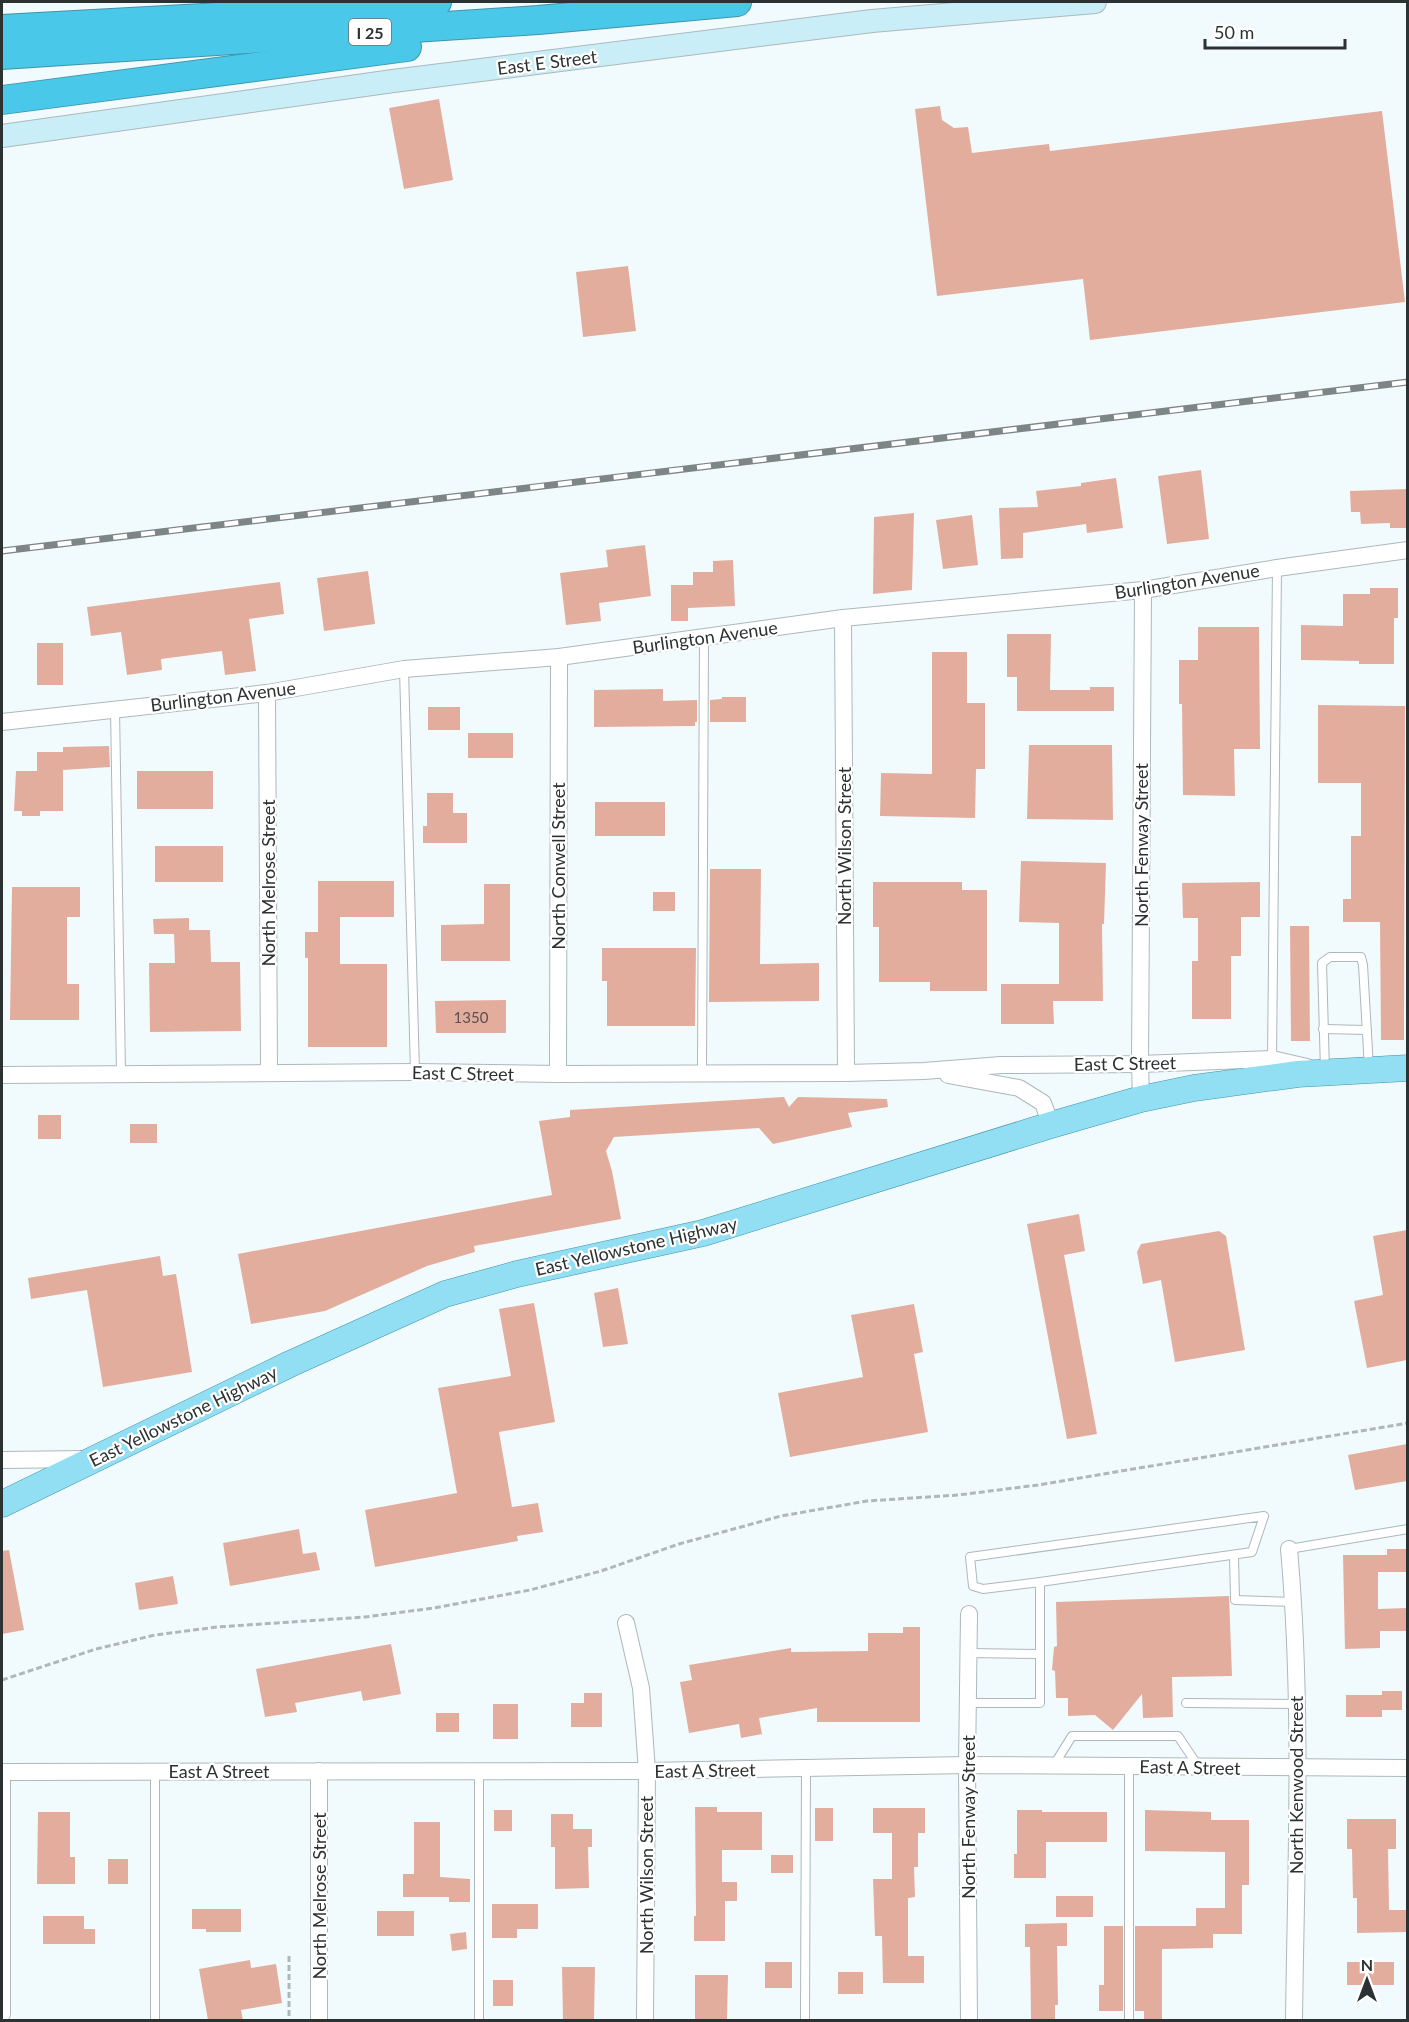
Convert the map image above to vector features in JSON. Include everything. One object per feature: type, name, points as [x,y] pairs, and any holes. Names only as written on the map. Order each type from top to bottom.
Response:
[{"type":"highway","name":"I 25","points":[[2,29],[437,2]]},
{"type":"highway","name":"I 25","points":[[2,56],[538,20],[737,2]]},
{"type":"highway","points":[[2,100],[458,40],[538,20]]},
{"type":"main road","name":"East E Street","points":[[2,136],[381,83],[849,24],[1095,2]]},
{"type":"main road","name":"East Yellowstone Highway","points":[[2,1504],[290,1364],[445,1294],[517,1274],[703,1233],[1051,1125],[1141,1100],[1194,1088],[1325,1071],[1407,1068]]},
{"type":"street","name":"Burlington Avenue","points":[[2,722],[267,693],[404,669],[559,657],[843,618],[1143,590],[1407,550]]},
{"type":"street","name":"North Fenway Street","points":[[1141,1100],[1143,590]]},
{"type":"street","name":"North Wilson Street","points":[[843,618],[846,1073]]},
{"type":"street","name":"North Conwell Street","points":[[558,1074],[559,657]]},
{"type":"street","name":"North Melrose Street","points":[[267,693],[269,1073]]},
{"type":"street","name":"East C Street","points":[[2,1075],[414,1072],[846,1073],[924,1071],[1001,1065],[1140,1064],[1272,1059],[1325,1071]]},
{"type":"street","name":"East C Street","points":[[924,1071],[1020,1088],[1043,1103],[1051,1125]]},
{"type":"street","points":[[2,1460],[93,1459]]},
{"type":"street","name":"North Kenwood Street","points":[[1289,1549],[1294,1602],[1297,1768],[1294,2020]]},
{"type":"street","name":"North Fenway Street","points":[[969,1614],[967,1765],[969,2020]]},
{"type":"street","name":"North Wilson Street","points":[[626,1623],[641,1688],[646,1771],[645,2020]]},
{"type":"street","name":"East A Street","points":[[2,1772],[646,1771],[967,1765],[1407,1768]]},
{"type":"street","name":"North Melrose Street","points":[[319,2020],[320,1771]]},
{"type":"street","points":[[2,1772],[2,2014]]},
{"type":"lane","points":[[1272,1059],[1277,568]]},
{"type":"lane","points":[[702,1072],[704,636]]},
{"type":"lane","points":[[404,669],[414,1072]]},
{"type":"lane","points":[[115,709],[121,1074]]},
{"type":"lane","points":[[1325,1071],[1322,963],[1330,957],[1361,957],[1370,1070]]},
{"type":"lane","points":[[1323,1029],[1367,1030]]},
{"type":"lane","points":[[1264,1516],[1252,1552],[1040,1582],[983,1589],[973,1586],[970,1557],[1264,1516]]},
{"type":"lane","points":[[1289,1549],[1407,1528]]},
{"type":"lane","points":[[1234,1555],[1235,1600],[1294,1602]]},
{"type":"lane","points":[[968,1703],[1040,1702],[1040,1582]]},
{"type":"lane","points":[[968,1653],[1040,1654]]},
{"type":"lane","points":[[1186,1703],[1296,1704]]},
{"type":"lane","points":[[1053,1765],[1072,1736],[1178,1736],[1199,1767]]},
{"type":"lane","points":[[1129,2020],[1130,1766]]},
{"type":"lane","points":[[805,2020],[806,1768]]},
{"type":"lane","points":[[155,1771],[155,2020]]},
{"type":"lane","points":[[479,1771],[479,2020]]},
{"type":"path","points":[[2,1680],[96,1649],[155,1635],[217,1627],[364,1617],[434,1608],[530,1590],[601,1571],[679,1544],[781,1516],[867,1501],[958,1496],[1038,1485],[1407,1423]]},
{"type":"path","points":[[289,1956],[289,2020]]},
{"type":"building","points":[[439,99],[453,180],[404,189],[389,108]]},
{"type":"building","points":[[940,106],[942,120],[954,128],[968,127],[972,153],[1049,144],[1050,151],[1382,111],[1405,302],[1090,340],[1083,279],[937,296],[915,109]]},
{"type":"building","points":[[628,266],[636,331],[583,337],[576,272]]},
{"type":"building","points":[[1201,470],[1209,539],[1167,544],[1158,476]]},
{"type":"building","points":[[1116,478],[1123,528],[1087,533],[1086,524],[1023,533],[1023,558],[1001,559],[999,508],[1038,507],[1036,491],[1081,486],[1081,483]]},
{"type":"building","points":[[1407,489],[1407,528],[1390,528],[1390,523],[1361,524],[1360,512],[1351,512],[1350,491]]},
{"type":"building","points":[[914,513],[912,590],[873,594],[874,517]]},
{"type":"building","points":[[972,515],[978,565],[943,569],[936,520]]},
{"type":"building","points":[[645,545],[651,596],[599,603],[601,621],[566,625],[560,573],[608,567],[606,550]]},
{"type":"building","points":[[733,560],[735,606],[688,608],[688,621],[671,621],[671,585],[693,585],[693,572],[713,572],[713,561]]},
{"type":"building","points":[[368,571],[375,624],[324,631],[317,578]]},
{"type":"building","points":[[280,582],[284,614],[249,619],[256,671],[225,675],[222,651],[161,659],[162,670],[127,675],[121,632],[91,636],[87,607]]},
{"type":"building","points":[[1370,588],[1398,588],[1398,618],[1394,618],[1394,664],[1301,660],[1301,625],[1343,626],[1343,594],[1370,594]]},
{"type":"building","points":[[1198,627],[1259,627],[1260,749],[1234,749],[1235,796],[1183,795],[1179,660],[1198,660]]},
{"type":"building","points":[[1007,634],[1051,634],[1050,690],[1090,690],[1090,687],[1114,687],[1114,711],[1017,711],[1017,677],[1007,677]]},
{"type":"building","points":[[37,643],[63,643],[63,685],[37,685]]},
{"type":"building","points":[[932,652],[967,652],[967,703],[985,703],[985,769],[976,769],[975,818],[880,816],[881,773],[932,774]]},
{"type":"building","points":[[663,689],[663,701],[697,700],[695,726],[594,727],[594,690]]},
{"type":"building","points":[[722,697],[746,697],[746,722],[710,722],[710,700],[722,699]]},
{"type":"building","points":[[1318,705],[1405,706],[1404,1040],[1381,1040],[1380,922],[1343,922],[1343,899],[1351,899],[1351,836],[1361,836],[1361,783],[1318,783]]},
{"type":"building","points":[[428,707],[460,707],[460,730],[428,730]]},
{"type":"building","points":[[468,733],[513,733],[513,758],[468,758]]},
{"type":"building","points":[[1029,745],[1112,745],[1113,820],[1027,819]]},
{"type":"building","points":[[109,746],[110,767],[63,770],[63,811],[40,811],[40,816],[22,816],[22,811],[14,811],[16,771],[37,771],[37,752],[63,752],[63,747]]},
{"type":"building","points":[[137,771],[213,771],[213,809],[137,809]]},
{"type":"building","points":[[427,793],[453,793],[453,813],[467,813],[467,843],[423,843],[423,826],[427,826]]},
{"type":"building","points":[[595,802],[665,802],[665,836],[595,836]]},
{"type":"building","points":[[155,846],[223,846],[223,882],[155,882]]},
{"type":"building","points":[[1021,861],[1106,863],[1104,924],[1102,924],[1103,1001],[1053,1001],[1054,1024],[1001,1024],[1001,984],[1059,984],[1059,923],[1019,922]]},
{"type":"building","points":[[710,869],[761,869],[760,964],[819,963],[819,1001],[709,1002]]},
{"type":"building","points":[[318,881],[394,881],[394,917],[340,917],[340,964],[387,964],[387,1047],[308,1047],[308,958],[305,958],[305,932],[318,932]]},
{"type":"building","points":[[873,882],[962,882],[962,890],[987,890],[987,991],[930,991],[930,982],[879,982],[879,927],[873,927]]},
{"type":"building","points":[[1260,882],[1260,917],[1241,917],[1241,956],[1231,956],[1231,1019],[1192,1019],[1192,961],[1198,961],[1198,918],[1183,918],[1182,883]]},
{"type":"building","points":[[484,884],[510,884],[510,961],[441,961],[441,925],[484,924]]},
{"type":"building","points":[[12,887],[80,887],[80,917],[67,917],[67,984],[79,984],[79,1020],[10,1020]]},
{"type":"building","points":[[653,892],[675,892],[675,911],[653,911]]},
{"type":"building","points":[[189,918],[189,930],[210,930],[211,962],[240,962],[241,1031],[150,1032],[149,963],[175,963],[174,934],[154,934],[153,919]]},
{"type":"building","points":[[1290,926],[1309,926],[1310,1041],[1291,1041]]},
{"type":"building","points":[[602,948],[696,948],[695,1026],[607,1026],[607,981],[602,981]]},
{"type":"building","points":[[506,1000],[506,1033],[436,1033],[435,1001]]},
{"type":"building","points":[[784,1097],[789,1107],[798,1097],[887,1099],[888,1107],[848,1113],[852,1127],[773,1144],[759,1128],[614,1137],[606,1151],[621,1219],[474,1246],[475,1252],[427,1266],[325,1311],[251,1324],[238,1254],[552,1195],[539,1121],[570,1117],[570,1110]]},
{"type":"building","points":[[38,1115],[61,1115],[61,1139],[38,1139]]},
{"type":"building","points":[[130,1124],[157,1124],[157,1143],[130,1143]]},
{"type":"building","points":[[1079,1214],[1085,1251],[1064,1255],[1097,1434],[1067,1439],[1027,1224]]},
{"type":"building","points":[[1407,1230],[1407,1360],[1367,1368],[1354,1301],[1383,1295],[1373,1236]]},
{"type":"building","points":[[1219,1231],[1226,1236],[1245,1350],[1175,1362],[1161,1280],[1143,1284],[1137,1252],[1141,1244]]},
{"type":"building","points":[[160,1256],[163,1276],[176,1274],[192,1372],[103,1387],[87,1290],[31,1299],[28,1278]]},
{"type":"building","points":[[618,1288],[628,1344],[603,1347],[594,1293]]},
{"type":"building","points":[[534,1303],[555,1422],[499,1432],[512,1507],[538,1503],[543,1532],[517,1536],[518,1541],[375,1567],[365,1510],[457,1493],[438,1388],[511,1376],[499,1309]]},
{"type":"building","points":[[914,1304],[923,1352],[914,1354],[928,1432],[790,1457],[778,1393],[863,1377],[851,1315]]},
{"type":"building","points":[[1407,1444],[1407,1481],[1355,1490],[1348,1455]]},
{"type":"building","points":[[299,1529],[303,1554],[316,1552],[320,1570],[230,1586],[223,1543]]},
{"type":"building","points":[[1387,1549],[1407,1549],[1407,1572],[1378,1572],[1378,1609],[1407,1608],[1407,1631],[1380,1631],[1380,1648],[1345,1649],[1343,1555],[1387,1555]]},
{"type":"building","points":[[9,1550],[24,1630],[2,1634],[2,1551]]},
{"type":"building","points":[[173,1576],[178,1604],[139,1610],[135,1583]]},
{"type":"building","points":[[1229,1596],[1232,1676],[1172,1677],[1173,1717],[1143,1718],[1142,1694],[1113,1730],[1095,1715],[1068,1716],[1068,1698],[1056,1698],[1055,1671],[1052,1670],[1054,1647],[1057,1646],[1056,1602]]},
{"type":"building","points":[[903,1627],[920,1627],[920,1722],[817,1722],[817,1708],[759,1718],[762,1734],[741,1738],[739,1724],[689,1733],[680,1682],[692,1680],[689,1665],[791,1648],[791,1652],[868,1651],[868,1633],[903,1633]]},
{"type":"building","points":[[391,1644],[401,1694],[363,1701],[361,1691],[295,1703],[297,1712],[265,1717],[256,1669]]},
{"type":"building","points":[[1382,1691],[1402,1691],[1402,1710],[1382,1710],[1382,1717],[1346,1717],[1346,1695],[1382,1695]]},
{"type":"building","points":[[584,1693],[602,1693],[602,1727],[571,1727],[571,1703],[584,1703]]},
{"type":"building","points":[[493,1704],[518,1704],[518,1739],[493,1739]]},
{"type":"building","points":[[436,1713],[459,1713],[459,1732],[436,1732]]},
{"type":"building","points":[[695,1807],[717,1807],[717,1812],[762,1812],[762,1850],[722,1850],[722,1882],[737,1882],[737,1901],[725,1901],[725,1941],[694,1941],[694,1916],[696,1916]]},
{"type":"building","points":[[815,1808],[833,1808],[833,1841],[815,1841]]},
{"type":"building","points":[[873,1808],[925,1808],[925,1833],[918,1833],[918,1867],[914,1867],[915,1897],[908,1898],[908,1956],[924,1956],[924,1983],[883,1983],[882,1936],[875,1936],[873,1879],[892,1879],[892,1833],[873,1833]]},
{"type":"building","points":[[494,1810],[512,1810],[512,1831],[494,1831]]},
{"type":"building","points":[[1017,1810],[1107,1812],[1107,1842],[1046,1842],[1046,1878],[1014,1878],[1014,1854],[1017,1854]]},
{"type":"building","points":[[1145,1810],[1211,1812],[1211,1820],[1249,1820],[1249,1885],[1242,1885],[1242,1934],[1213,1934],[1213,1948],[1162,1949],[1162,2020],[1144,2020],[1144,2011],[1135,2011],[1135,1926],[1196,1926],[1196,1908],[1225,1908],[1225,1852],[1145,1851]]},
{"type":"building","points":[[38,1812],[70,1812],[70,1857],[75,1857],[75,1884],[37,1884]]},
{"type":"building","points":[[551,1814],[573,1814],[573,1829],[592,1829],[592,1847],[588,1847],[589,1888],[555,1889],[555,1847],[551,1847]]},
{"type":"building","points":[[1347,1819],[1396,1819],[1396,1849],[1388,1849],[1389,1910],[1407,1910],[1407,1932],[1357,1933],[1357,1898],[1353,1898],[1352,1849],[1347,1849]]},
{"type":"building","points":[[414,1822],[440,1822],[440,1877],[470,1879],[470,1902],[449,1902],[449,1897],[403,1897],[403,1874],[414,1874]]},
{"type":"building","points":[[771,1855],[793,1855],[793,1873],[771,1873]]},
{"type":"building","points":[[108,1859],[128,1859],[128,1884],[108,1884]]},
{"type":"building","points":[[1056,1896],[1093,1896],[1093,1917],[1056,1917]]},
{"type":"building","points":[[492,1904],[538,1904],[538,1929],[517,1929],[517,1938],[492,1938]]},
{"type":"building","points":[[192,1909],[241,1909],[241,1932],[206,1932],[206,1929],[192,1929]]},
{"type":"building","points":[[377,1911],[414,1911],[414,1936],[377,1936]]},
{"type":"building","points":[[43,1916],[84,1916],[84,1929],[95,1929],[95,1944],[43,1944]]},
{"type":"building","points":[[1067,1923],[1067,1946],[1057,1946],[1058,2005],[1055,2005],[1055,2020],[1031,2020],[1030,1947],[1025,1947],[1025,1924]]},
{"type":"building","points":[[1104,1926],[1123,1926],[1123,2011],[1099,2011],[1099,1985],[1104,1985]]},
{"type":"building","points":[[466,1932],[467,1949],[452,1951],[450,1934]]},
{"type":"building","points":[[250,1960],[251,1968],[276,1964],[282,2003],[241,2010],[243,2020],[208,2020],[199,1969]]},
{"type":"building","points":[[765,1962],[792,1962],[792,1988],[765,1988]]},
{"type":"building","points":[[1347,1962],[1394,1962],[1394,1985],[1347,1985]]},
{"type":"building","points":[[562,1967],[595,1967],[594,2020],[563,2020]]},
{"type":"building","points":[[838,1972],[863,1972],[863,1994],[838,1994]]},
{"type":"building","points":[[695,1975],[728,1975],[727,2020],[695,2020]]},
{"type":"building","points":[[493,1980],[513,1980],[513,2006],[493,2006]]},
{"type":"railway","points":[[2,551],[1408,382]]}]
